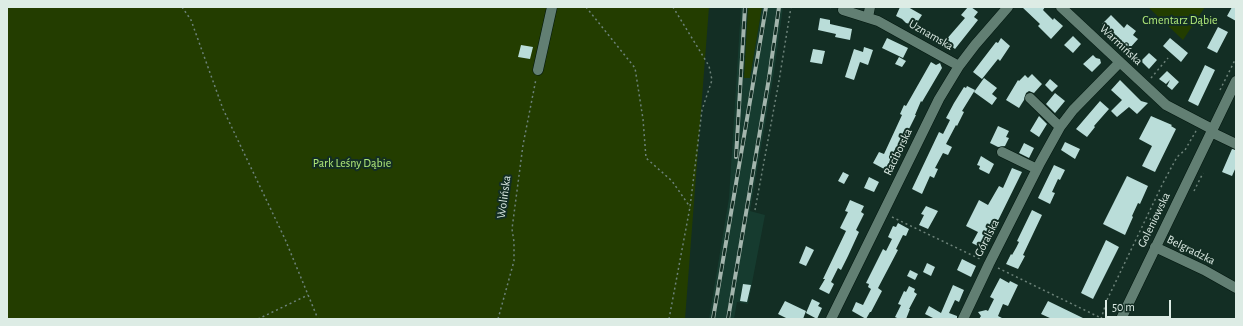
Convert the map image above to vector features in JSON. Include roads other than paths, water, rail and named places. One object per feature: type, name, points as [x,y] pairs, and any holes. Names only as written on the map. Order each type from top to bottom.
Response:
[{"type":"street","points":[[537,73],[552,7]]},
{"type":"street","points":[[868,17],[870,7]]},
{"type":"street","name":"Raciborska","points":[[831,319],[933,110],[959,66],[1008,7]]},
{"type":"street","name":"Warmińska","points":[[1061,7],[1166,105],[1212,130]]},
{"type":"street","name":"Uznamska","points":[[843,10],[868,17],[889,27],[959,66]]},
{"type":"street","name":"Góralska","points":[[963,319],[989,264],[1060,127],[1073,110],[1120,62]]},
{"type":"street","name":"Goleniowska","points":[[1121,319],[1236,81]]},
{"type":"street","points":[[1030,98],[1060,127]]},
{"type":"street","points":[[1212,130],[1236,144]]},
{"type":"street","points":[[1002,152],[1037,169]]},
{"type":"street","name":"Belgradzka","points":[[1155,247],[1204,270],[1236,288]]},
{"type":"railway","points":[[736,157],[745,7]]},
{"type":"railway","points":[[713,319],[766,7]]},
{"type":"railway","points":[[728,319],[769,78],[779,7]]},
{"type":"park label","name":"Cmentarz Dąbie","points":[[1180,20]]},
{"type":"park label","name":"Park Leśny Dąbie","points":[[352,163]]}]
